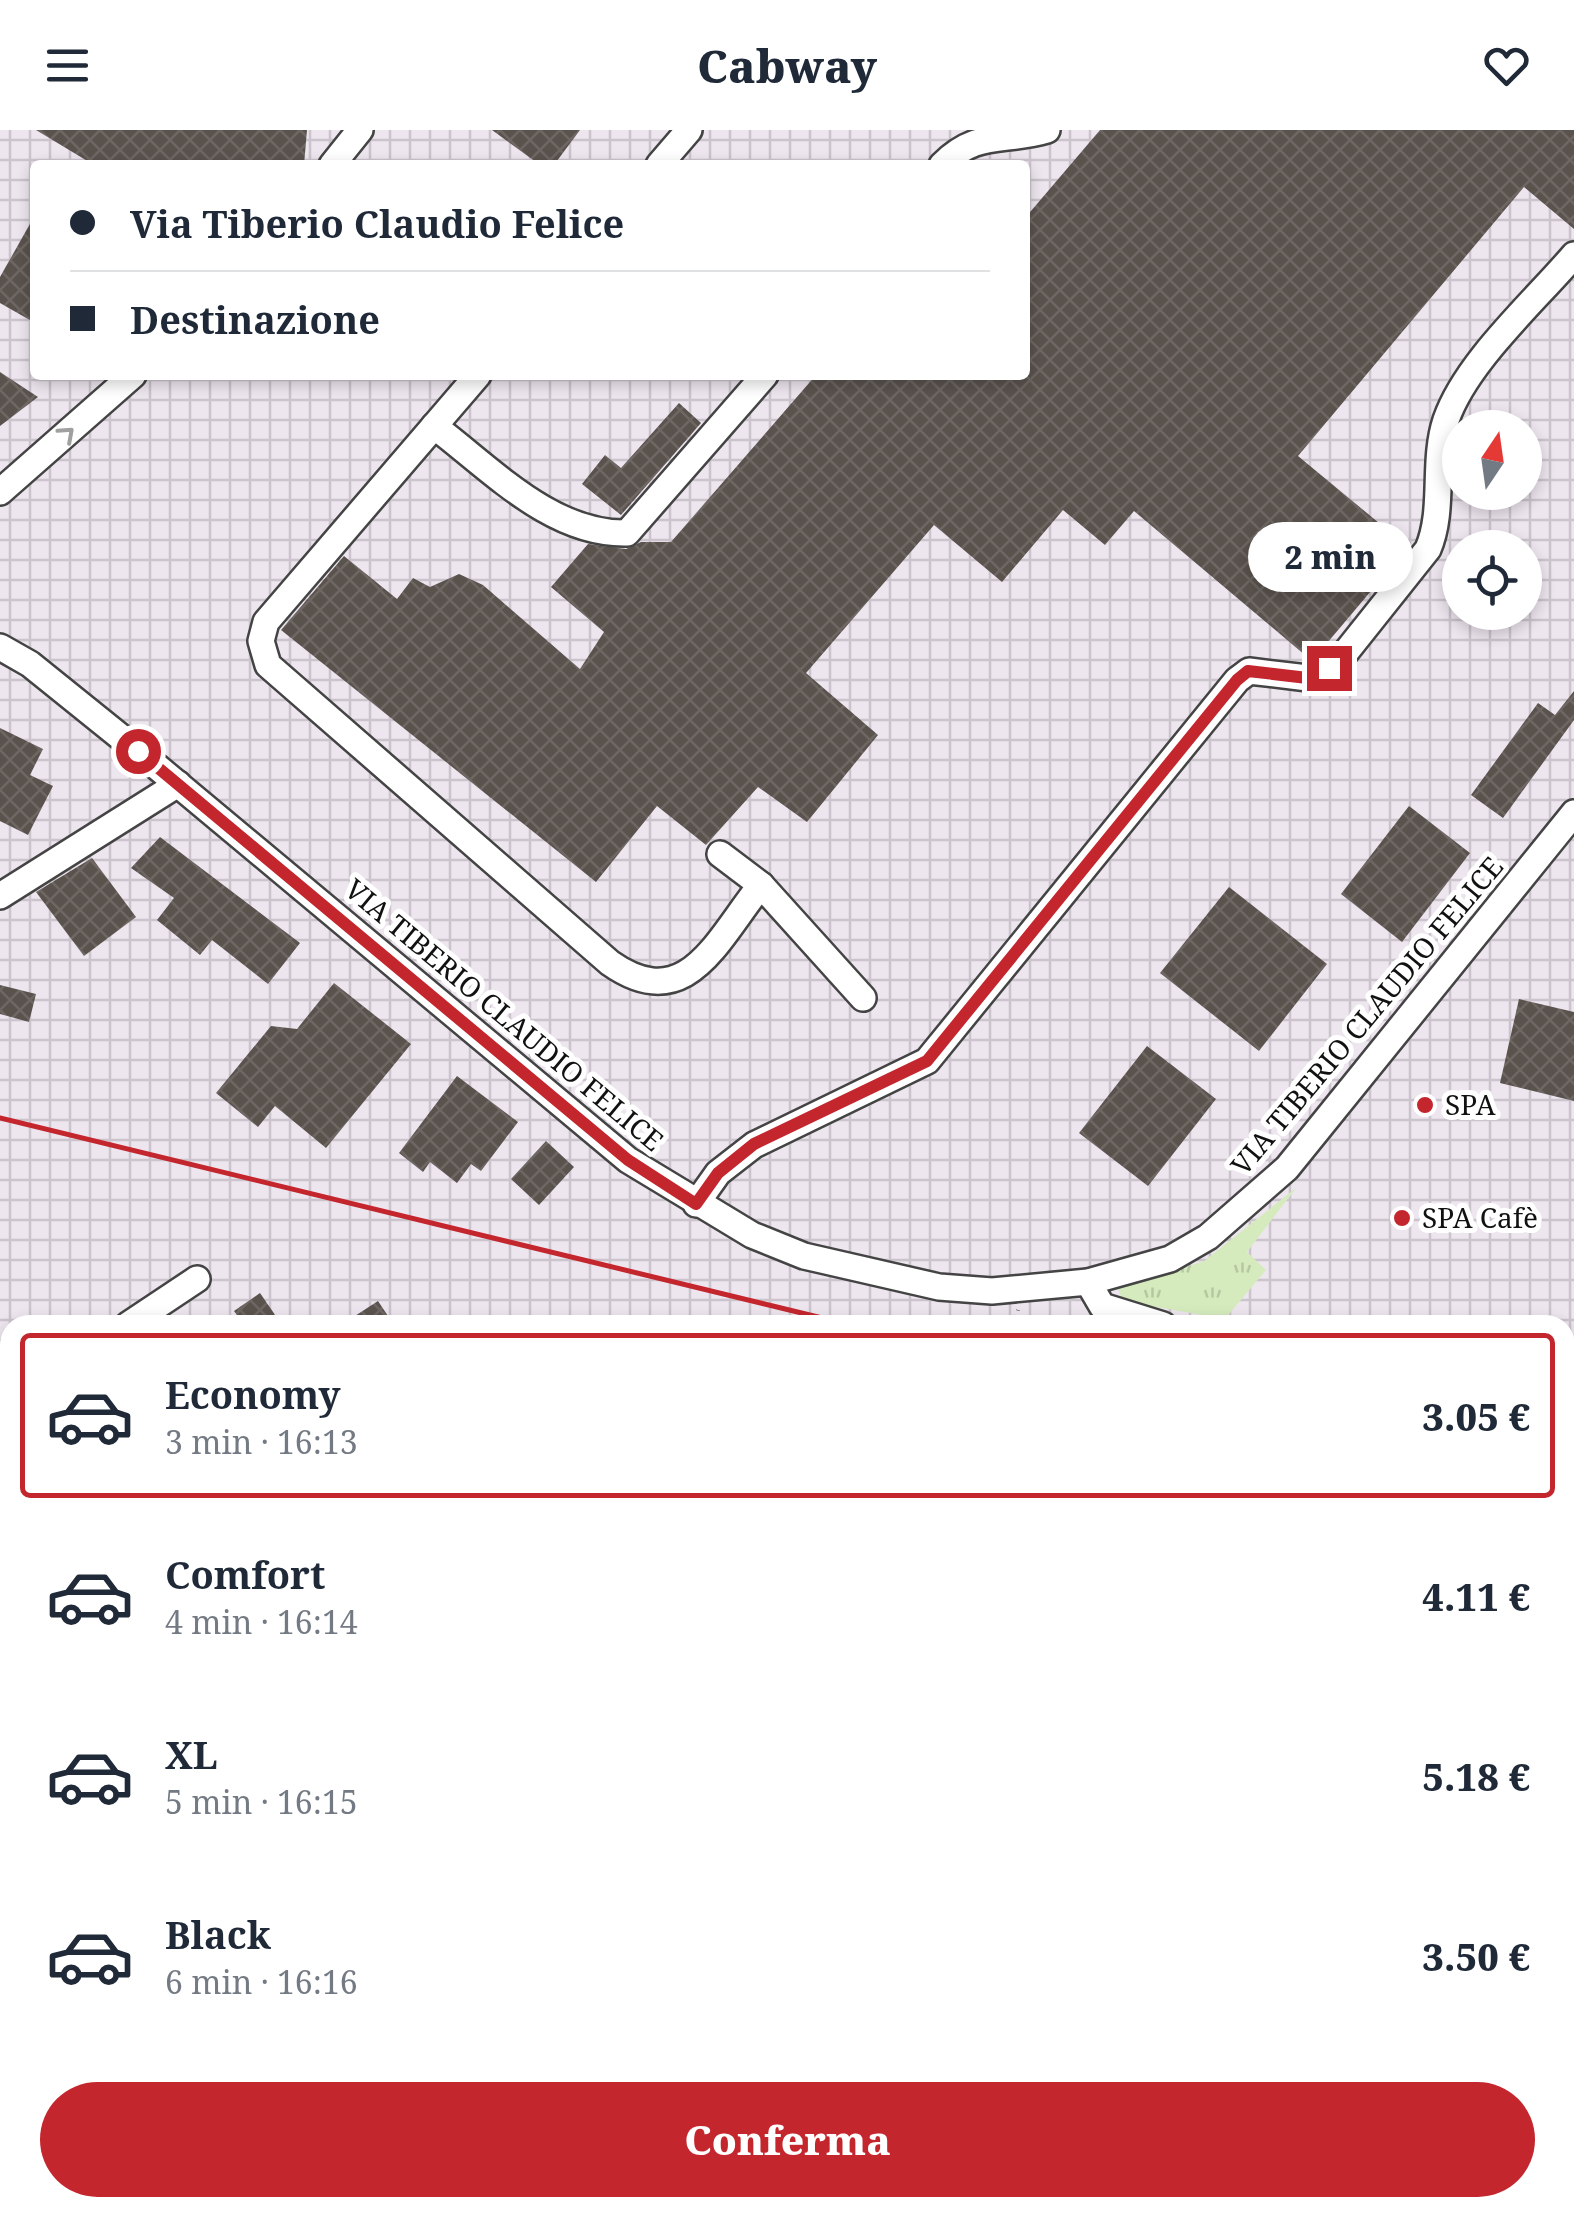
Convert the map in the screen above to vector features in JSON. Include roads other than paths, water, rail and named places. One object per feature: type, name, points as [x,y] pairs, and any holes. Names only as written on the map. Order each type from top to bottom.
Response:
[{"type":"street","points":[[336,160],[360,130]]},
{"type":"street","points":[[663,160],[689,130]]},
{"type":"street","points":[[947,160],[966,140],[1047,130]]},
{"type":"street","points":[[696,1204],[718,1173],[754,1144],[927,1061],[1237,680],[1248,671],[1316,679],[1342,658],[1428,550],[1434,534],[1440,446],[1456,397],[1574,255]]},
{"type":"street","points":[[0,492],[127,380]]},
{"type":"street","points":[[474,380],[266,622],[261,641],[268,665],[610,963],[640,981],[666,984],[690,973],[761,885]]},
{"type":"street","points":[[434,426],[542,508],[593,531],[628,533],[761,380]]},
{"type":"street","points":[[0,630],[30,664]]},
{"type":"street","points":[[0,647],[30,664]]},
{"type":"street","name":"VIA TIBERIO CLAUDIO FELICE","points":[[30,664],[628,1160],[752,1235],[804,1256],[875,1275],[992,1291],[1088,1282],[1170,1259],[1237,1214],[1287,1168],[1574,813]]},
{"type":"street","points":[[0,896],[178,784]]},
{"type":"street","points":[[720,854],[761,885],[863,998]]},
{"type":"street","points":[[143,1315],[197,1279]]},
{"type":"street","points":[[1088,1282],[1102,1306],[1131,1315]]},
{"type":"railway","points":[[0,1118],[810,1315]]},
{"type":"place","name":"SPA","points":[[1425,1105]]},
{"type":"place","name":"SPA Cafè","points":[[1402,1218]]}]
